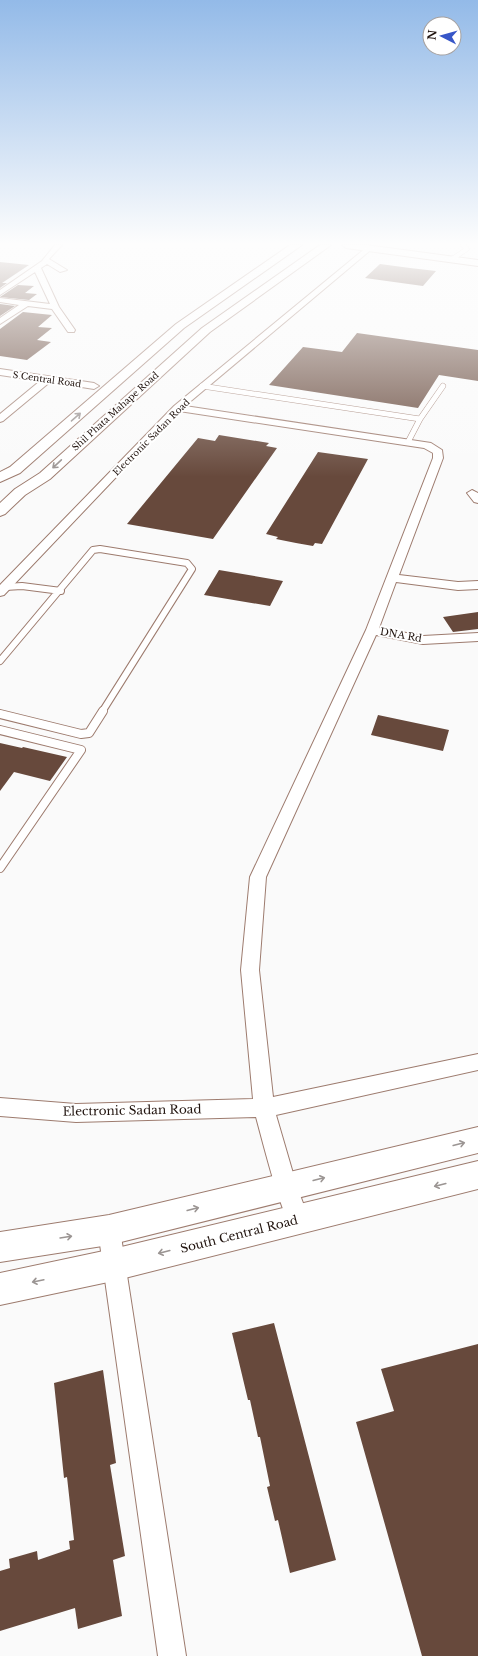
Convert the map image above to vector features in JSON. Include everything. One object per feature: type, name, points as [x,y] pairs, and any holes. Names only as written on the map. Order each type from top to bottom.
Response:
[{"type":"main road","points":[[43,430],[170,322]]},
{"type":"main road","points":[[0,478],[7,466],[185,322]]},
{"type":"main road","points":[[0,511],[20,492],[31,473],[201,322]]},
{"type":"main road","name":"Shil Phata Mahape Road","points":[[20,492],[45,476],[206,330],[217,322]]},
{"type":"main road","points":[[0,1247],[109,1230],[478,1140]]},
{"type":"main road","name":"South Central Road","points":[[0,1289],[113,1265],[478,1175]]},
{"type":"street","points":[[66,322],[71,330]]},
{"type":"street","name":"Electronic Sadan Road","points":[[3,589],[177,408],[279,322]]},
{"type":"street","name":"S Central Road","points":[[0,372],[94,386]]},
{"type":"street","points":[[0,419],[48,379]]},
{"type":"street","points":[[177,408],[427,445],[438,452],[438,458],[372,630],[258,877],[250,970],[264,1108],[286,1187],[298,1219]]},
{"type":"street","points":[[392,578],[458,586],[478,585]]},
{"type":"street","name":"DNA Rd","points":[[372,630],[423,640],[478,637]]},
{"type":"street","name":"Electronic Sadan Road","points":[[0,1107],[76,1113],[264,1108],[478,1062]]},
{"type":"street","points":[[109,1230],[172,1656]]},
{"type":"lane","points":[[202,386],[420,419]]},
{"type":"lane","points":[[408,442],[420,419],[443,386]]},
{"type":"lane","points":[[0,661],[61,591],[93,550],[100,549],[187,563],[192,569],[89,733],[81,734],[0,714]]},
{"type":"lane","points":[[3,589],[22,586],[61,591]]},
{"type":"lane","points":[[0,730],[81,750],[0,868]]},
{"type":"building","points":[[9,322],[44,322],[38,327],[52,328],[37,340],[51,342],[27,360],[0,356],[0,329]]},
{"type":"building","points":[[357,333],[478,350],[478,381],[439,375],[418,408],[269,385],[303,347],[342,352]]},
{"type":"building","points":[[219,435],[269,443],[266,446],[277,448],[213,539],[127,524],[198,438],[215,441]]},
{"type":"building","points":[[318,452],[368,459],[322,544],[315,543],[313,546],[296,543],[276,539],[278,537],[266,534]]},
{"type":"building","points":[[219,570],[283,581],[270,606],[204,595]]},
{"type":"building","points":[[478,612],[478,629],[453,632],[443,617]]},
{"type":"building","points":[[378,715],[449,730],[443,751],[371,735]]},
{"type":"building","points":[[0,743],[67,757],[50,781],[14,772],[0,791]]},
{"type":"building","points":[[274,1323],[336,1560],[290,1573],[278,1520],[275,1521],[267,1487],[270,1486],[260,1437],[258,1437],[250,1400],[248,1400],[232,1333]]},
{"type":"building","points":[[478,1344],[478,1656],[422,1656],[356,1422],[394,1411],[381,1369]]},
{"type":"building","points":[[103,1370],[116,1463],[110,1465],[125,1556],[113,1560],[122,1616],[78,1629],[75,1608],[0,1631],[0,1571],[10,1568],[9,1559],[37,1551],[38,1560],[70,1549],[69,1541],[74,1540],[67,1477],[64,1478],[54,1383]]}]
